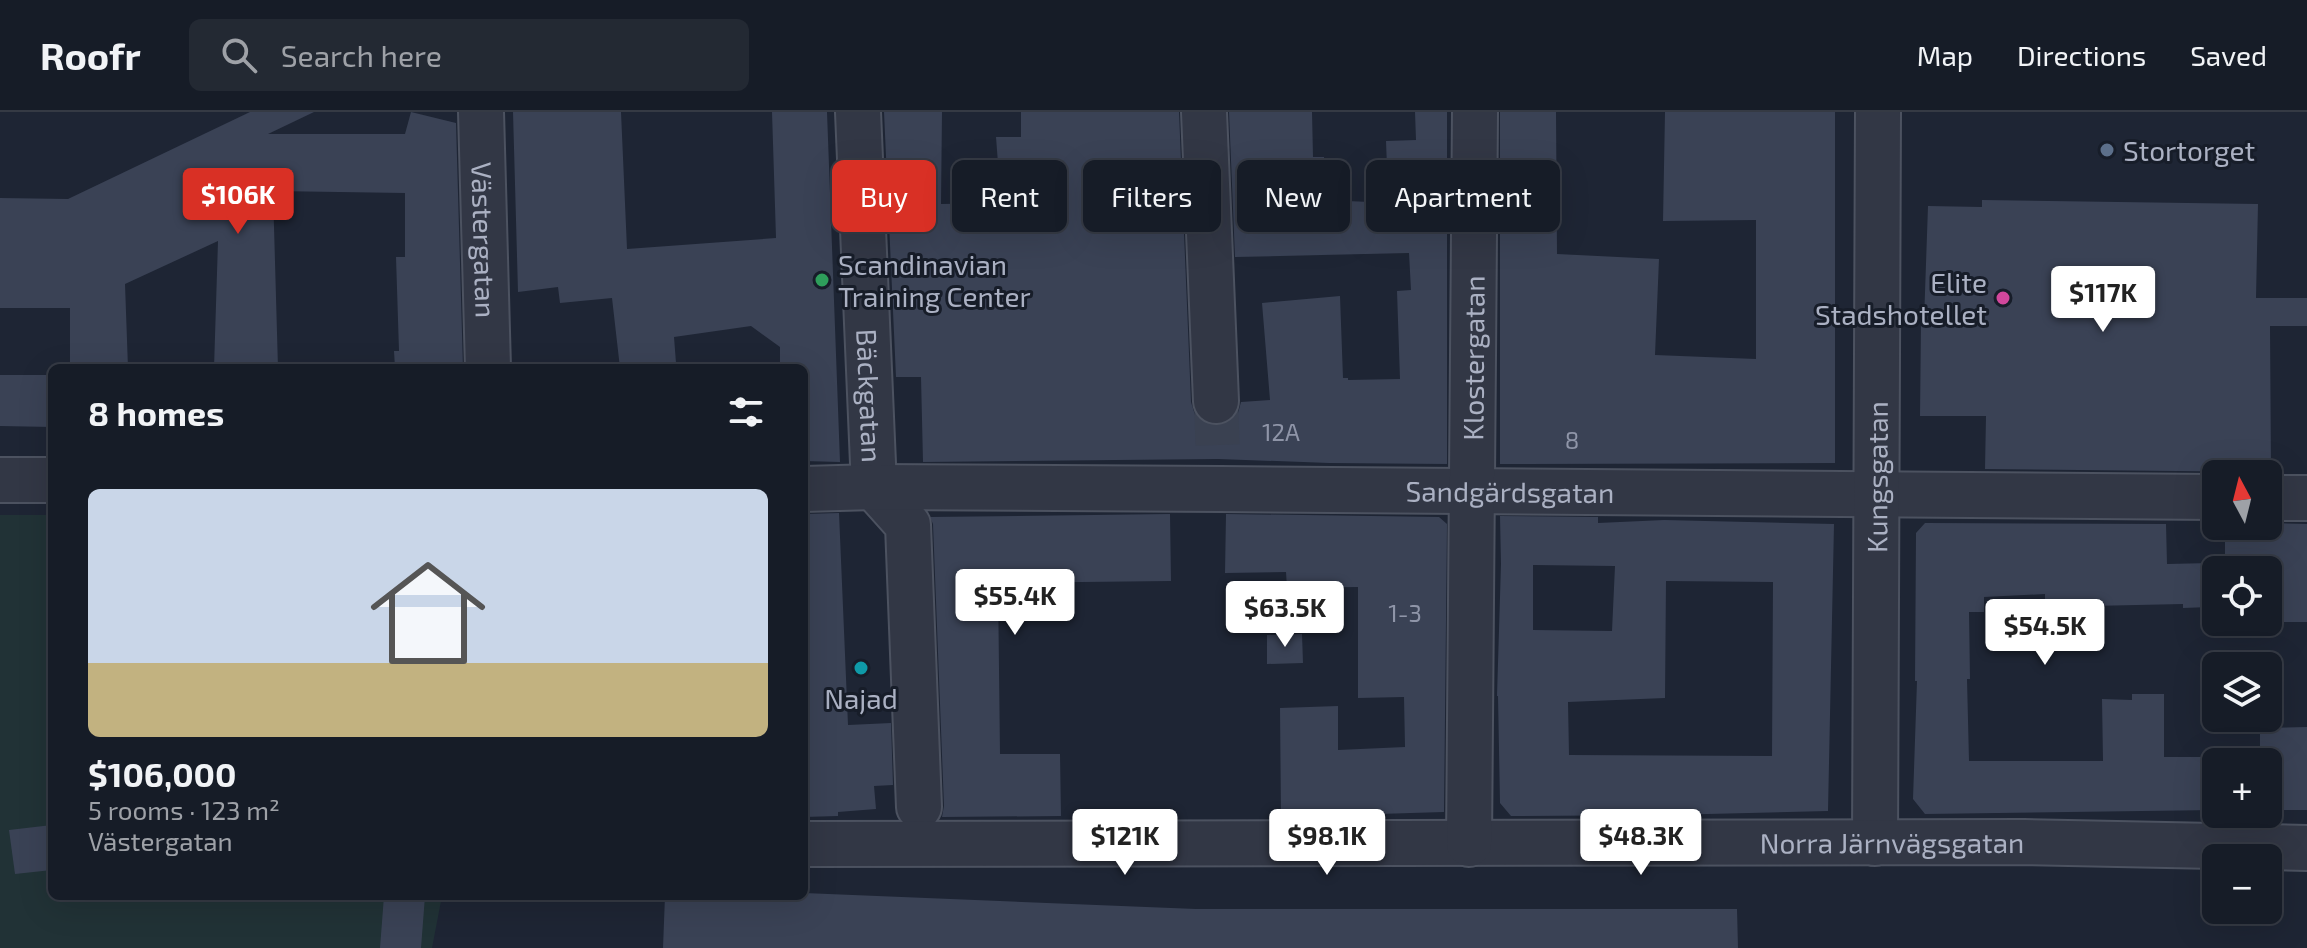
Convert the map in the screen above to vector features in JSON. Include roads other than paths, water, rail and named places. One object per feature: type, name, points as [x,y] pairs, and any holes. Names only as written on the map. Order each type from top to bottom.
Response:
[{"type":"street","name":"Västergatan","points":[[481,112],[488,364]]},
{"type":"street","name":"Bäckgatan","points":[[858,112],[874,487]]},
{"type":"street","points":[[1204,112],[1216,401]]},
{"type":"street","name":"Klostergatan","points":[[1469,844],[1475,112]]},
{"type":"street","name":"Kungsgatan","points":[[1875,843],[1878,112]]},
{"type":"street","name":"Sandgärdsgatan","points":[[808,489],[1219,474],[1471,490],[2202,497]]},
{"type":"street","points":[[0,480],[48,480]]},
{"type":"street","points":[[874,487],[908,525],[919,807]]},
{"type":"street","points":[[2282,498],[2307,498]]},
{"type":"street","name":"Norra Järnvägsgatan","points":[[808,844],[2024,842],[2307,848]]},
{"type":"tunnel","points":[[1216,401],[1218,459]]},
{"type":"place","name":"Stortorget","points":[[2107,150]]},
{"type":"place","name":"Scandinavian Training Center","points":[[822,280]]},
{"type":"place","name":"Elite Stadshotellet","points":[[2003,298]]},
{"type":"place","name":"Najad","points":[[861,668]]}]
